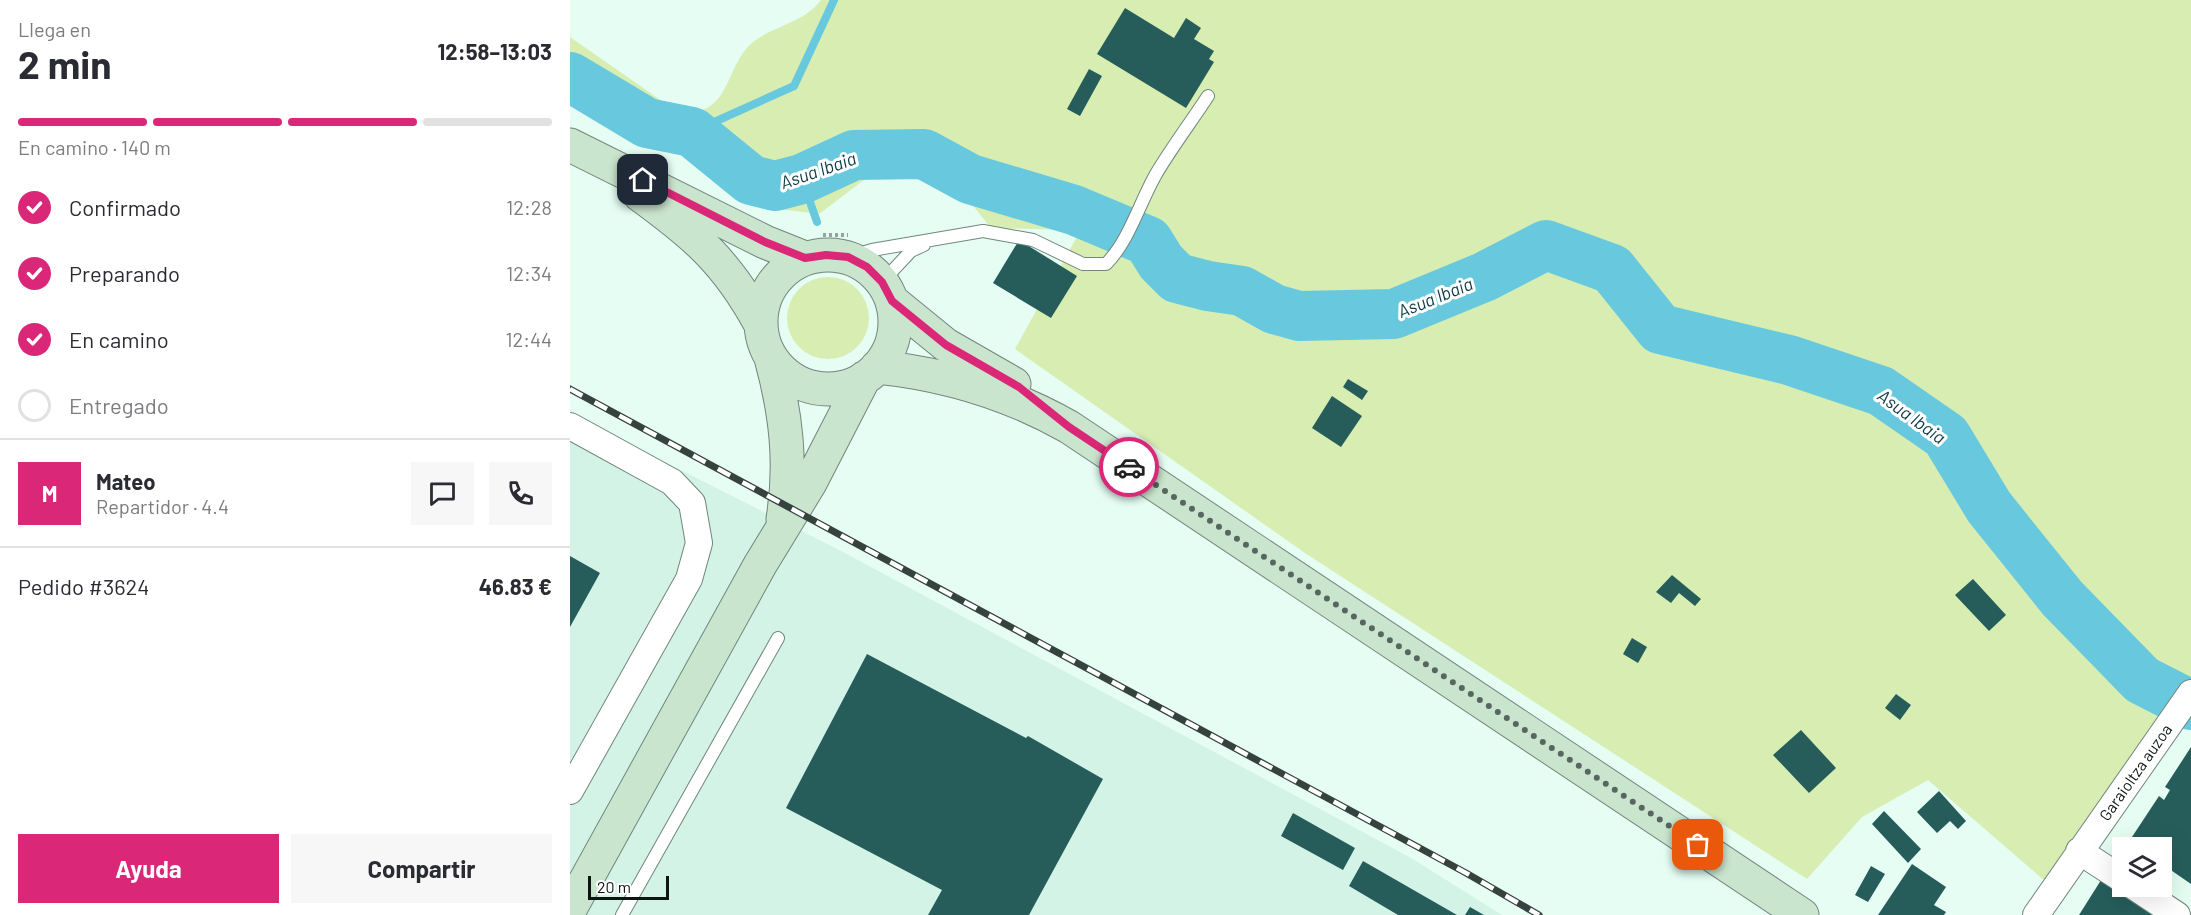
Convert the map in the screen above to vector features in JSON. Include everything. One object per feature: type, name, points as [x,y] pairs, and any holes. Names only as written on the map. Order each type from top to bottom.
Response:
[{"type":"street","points":[[574,147],[765,242],[805,258]]},
{"type":"street","points":[[574,147],[693,234],[724,268],[744,295],[760,323]]},
{"type":"street","points":[[782,530],[788,491],[789,452],[785,413],[771,358],[763,341],[760,323],[763,302],[772,284],[786,268],[805,258],[826,255],[848,257],[867,267],[887,292],[946,345],[1019,387],[1069,427]]},
{"type":"street","points":[[570,909],[871,373],[891,344],[895,323],[887,292]]},
{"type":"street","points":[[771,358],[785,374],[803,384],[824,389],[844,387],[871,373],[910,371],[991,390],[1032,406],[1069,427],[1803,915]]},
{"type":"street","points":[[570,426],[672,482],[692,503],[699,543],[689,579],[570,791]]},
{"type":"street","name":"Garaioltza auzoa","points":[[2036,915],[2191,693]]},
{"type":"street","points":[[2079,851],[2112,872]]},
{"type":"street","points":[[2150,897],[2177,915]]},
{"type":"lane","points":[[848,257],[872,250],[983,231],[1033,240],[1083,264],[1106,264],[1120,250],[1135,213],[1157,173],[1208,96]]},
{"type":"lane","points":[[887,292],[911,251],[942,237]]},
{"type":"lane","points":[[622,915],[778,638]]},
{"type":"shaded area","points":[[570,414],[845,553],[1411,858],[1502,915],[570,915]]},
{"type":"green space","points":[[821,0],[2191,0],[2191,713],[2163,732],[2044,880],[1928,780],[1862,817],[1807,879],[1305,553],[1015,349],[1079,233],[1072,230],[991,228],[955,183],[924,163],[881,167],[819,214],[779,209],[731,170],[570,97],[570,37],[669,106],[699,111],[709,107],[721,95],[737,62],[747,48],[764,35],[804,15]]},
{"type":"green space","points":[[828,277],[844,280],[857,289],[866,302],[869,318],[866,334],[857,347],[844,356],[828,359],[812,356],[799,347],[790,334],[787,318],[790,302],[799,289],[812,280]]},
{"type":"building","points":[[1125,8],[1174,38],[1186,18],[1201,28],[1194,39],[1214,51],[1209,59],[1214,62],[1186,108],[1097,54]]},
{"type":"building","points":[[1089,69],[1102,76],[1080,116],[1067,109]]},
{"type":"building","points":[[1019,240],[1077,276],[1051,318],[993,283]]},
{"type":"building","points":[[1348,379],[1368,391],[1362,400],[1343,387]]},
{"type":"building","points":[[1332,396],[1362,416],[1341,447],[1312,428]]},
{"type":"building","points":[[570,556],[600,573],[570,627]]},
{"type":"building","points":[[1672,575],[1701,599],[1695,606],[1679,593],[1671,603],[1656,592]]},
{"type":"building","points":[[1973,579],[2006,615],[1989,631],[1955,595]]},
{"type":"building","points":[[1632,638],[1647,647],[1638,663],[1623,654]]},
{"type":"building","points":[[867,654],[1026,738],[1028,736],[1103,779],[1029,915],[928,915],[942,890],[786,808]]},
{"type":"building","points":[[1896,694],[1911,705],[1900,720],[1885,708]]},
{"type":"building","points":[[1801,730],[1836,768],[1809,793],[1773,755]]},
{"type":"building","points":[[2191,747],[2191,884],[2172,871],[2172,837],[2132,837],[2159,796],[2164,800],[2170,790],[2165,787]]},
{"type":"building","points":[[1939,791],[1966,821],[1958,829],[1950,821],[1937,833],[1917,812]]},
{"type":"building","points":[[1884,811],[1921,849],[1908,863],[1872,824]]},
{"type":"building","points":[[1293,813],[1355,848],[1343,870],[1281,836]]},
{"type":"building","points":[[1363,861],[1457,915],[1398,915],[1349,886]]},
{"type":"building","points":[[1912,864],[1946,887],[1934,905],[1946,912],[1944,915],[1878,915]]},
{"type":"building","points":[[1871,866],[1885,874],[1868,902],[1855,895]]},
{"type":"building","points":[[2103,877],[2112,883],[2112,897],[2135,897],[2164,915],[2079,915]]},
{"type":"building","points":[[1470,907],[1484,915],[1465,915]]},
{"type":"waterway","points":[[692,132],[794,86],[834,0]]},
{"type":"waterway","name":"Asua Ibaia","points":[[570,77],[647,123],[692,132],[751,180],[775,186],[802,179],[854,155],[924,154],[970,179],[1074,210],[1148,241],[1161,262],[1177,278],[1242,291],[1274,309],[1299,316],[1394,314],[1484,277],[1546,245],[1612,269],[1660,329],[1789,360],[1881,391],[1946,436],[1989,507],[2062,598],[2142,680],[2191,705]]},
{"type":"waterway","points":[[802,179],[817,222]]},
{"type":"railway","points":[[570,389],[1466,873],[1539,915]]},
{"type":"way so far","points":[[1129,467],[1698,845]]},
{"type":"route","points":[[643,180],[765,242],[805,258],[826,255],[848,257],[867,267],[882,282],[892,301],[946,345],[1019,387],[1069,427],[1129,467]]}]
